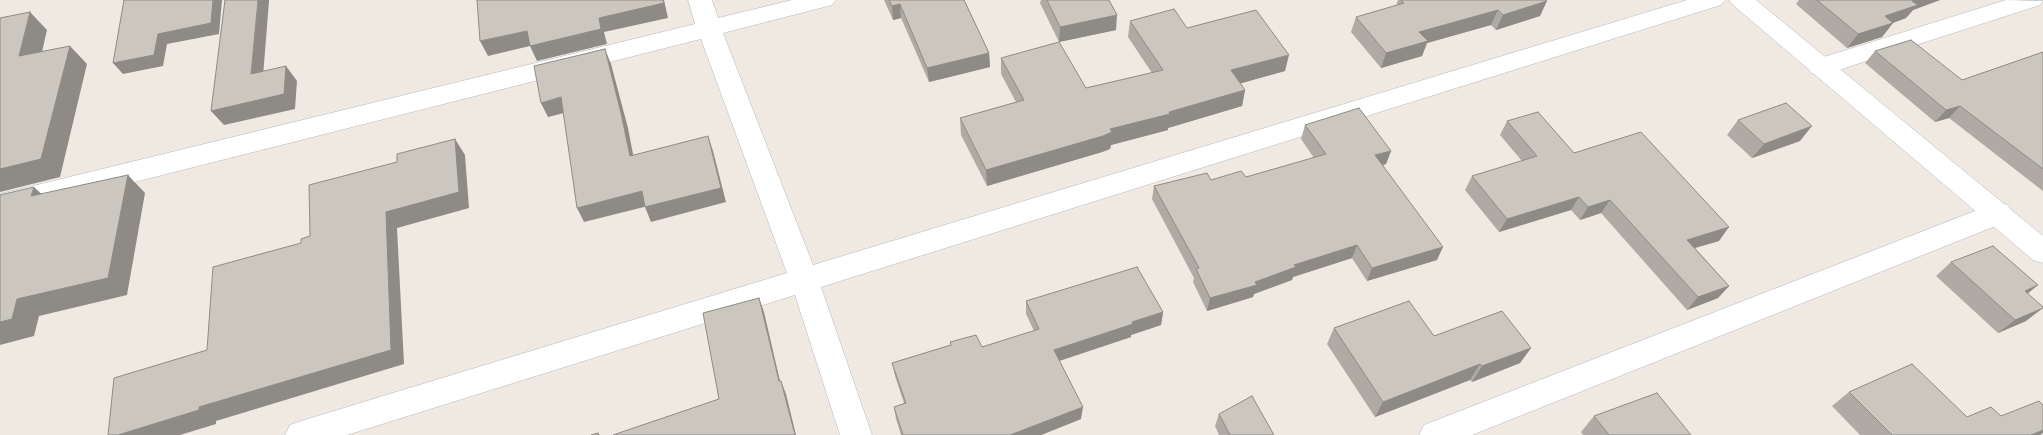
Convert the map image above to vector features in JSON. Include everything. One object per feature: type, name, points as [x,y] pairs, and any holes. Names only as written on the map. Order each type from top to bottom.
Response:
[{"type":"street","points":[[700,0],[709,29],[804,280],[856,435]]},
{"type":"street","points":[[0,205],[824,0]]},
{"type":"street","points":[[301,435],[1713,0]]},
{"type":"street","points":[[1741,0],[2043,252]]},
{"type":"street","points":[[1820,66],[2032,0]]},
{"type":"street","points":[[1435,435],[1998,214]]},
{"type":"building","points":[[124,0],[213,0],[211,23],[158,34],[154,55],[113,63]]},
{"type":"building","points":[[225,0],[258,0],[251,74],[286,66],[284,94],[211,111]]},
{"type":"building","points":[[477,0],[663,0],[664,3],[599,18],[601,29],[530,46],[527,31],[480,41]]},
{"type":"building","points":[[889,0],[964,0],[989,53],[927,68],[900,4],[892,6]]},
{"type":"building","points":[[1047,0],[1109,0],[1117,15],[1060,27]]},
{"type":"building","points":[[1401,0],[1547,1],[1503,15],[1498,10],[1419,32],[1428,41],[1386,53],[1356,17],[1404,3]]},
{"type":"building","points":[[1817,0],[1914,0],[1912,1],[1918,5],[1885,16],[1893,23],[1858,34]]},
{"type":"building","points":[[1174,9],[1187,28],[1256,10],[1289,55],[1231,70],[1245,90],[1169,112],[1170,114],[1110,129],[1112,132],[1103,136],[986,170],[960,118],[1024,100],[1001,58],[1059,42],[1086,88],[1163,70],[1130,21]]},
{"type":"building","points":[[30,12],[19,56],[70,46],[41,159],[0,169],[0,18]]},
{"type":"building","points":[[1911,40],[1962,80],[2043,52],[2043,169],[1960,106],[1946,110],[1875,51]]},
{"type":"building","points":[[605,49],[630,156],[708,136],[721,188],[645,207],[642,191],[577,208],[561,97],[541,103],[534,66]]},
{"type":"building","points":[[1786,103],[1812,126],[1764,144],[1738,120]]},
{"type":"building","points":[[1359,108],[1391,151],[1375,155],[1443,247],[1372,268],[1357,245],[1294,265],[1296,267],[1255,282],[1257,285],[1210,298],[1196,269],[1199,268],[1154,186],[1207,173],[1211,180],[1241,171],[1246,177],[1326,154],[1305,125]]},
{"type":"building","points":[[1538,112],[1574,153],[1641,132],[1729,227],[1687,240],[1729,286],[1698,297],[1610,200],[1588,207],[1579,197],[1507,219],[1472,176],[1537,156],[1507,121]]},
{"type":"building","points":[[455,139],[459,192],[386,212],[391,350],[199,407],[199,410],[118,435],[108,435],[114,378],[207,350],[213,267],[301,243],[301,239],[310,236],[309,185],[397,162],[397,154]]},
{"type":"building","points":[[128,175],[108,278],[17,299],[12,319],[0,322],[0,195],[34,187],[31,196]]},
{"type":"building","points":[[1993,246],[2038,285],[2025,291],[2043,308],[2015,320],[1951,262]]},
{"type":"building","points":[[1137,267],[1163,312],[1054,350],[1083,407],[1010,435],[903,435],[894,407],[906,403],[892,363],[951,345],[950,342],[976,335],[982,347],[1039,329],[1026,301]]},
{"type":"building","points":[[759,298],[779,381],[781,381],[795,435],[613,435],[719,399],[703,313]]},
{"type":"building","points":[[1409,301],[1434,336],[1502,311],[1531,348],[1482,366],[1480,364],[1383,402],[1334,328]]},
{"type":"building","points":[[1912,364],[1967,417],[1991,407],[2001,416],[2039,401],[2043,405],[2043,430],[2031,435],[1892,435],[1849,392]]},
{"type":"building","points":[[1657,393],[1691,435],[1609,435],[1594,416]]},
{"type":"building","points":[[1252,396],[1274,435],[1230,435],[1219,414]]}]
